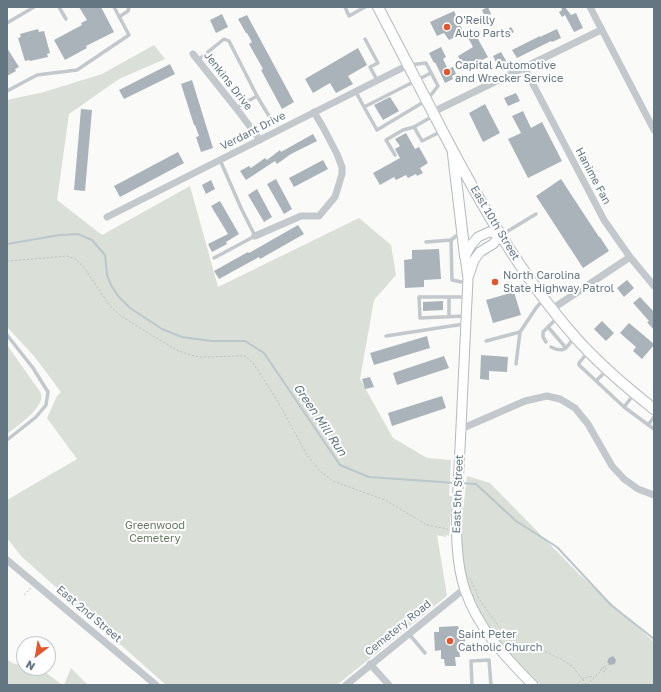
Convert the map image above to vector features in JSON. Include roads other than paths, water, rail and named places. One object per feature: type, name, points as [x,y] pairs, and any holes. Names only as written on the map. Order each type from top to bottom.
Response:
[{"type":"main road","name":"East 10th Street","points":[[381,8],[416,81],[464,172],[524,271],[544,299],[575,337],[608,370],[654,409]]},
{"type":"main road","points":[[452,148],[464,256]]},
{"type":"main road","points":[[464,256],[478,237],[489,232],[501,235]]},
{"type":"main road","name":"East 5th Street","points":[[501,235],[493,244],[480,252],[474,260],[468,281],[458,477],[457,542],[459,565],[464,589],[472,608],[489,637],[531,684]]},
{"type":"main road","name":"East 5th Street","points":[[464,256],[468,281]]},
{"type":"street","points":[[590,7],[654,130]]},
{"type":"street","points":[[434,114],[524,67],[601,30]]},
{"type":"street","name":"Jenkins Drive","points":[[195,57],[260,140]]},
{"type":"street","name":"Verdant Drive","points":[[108,217],[408,65]]},
{"type":"street","name":"Hanime Fan","points":[[524,67],[604,220],[630,257],[654,286]]},
{"type":"street","points":[[255,236],[301,216],[320,216],[335,197],[342,174],[342,166],[328,135],[314,112]]},
{"type":"street","points":[[555,313],[630,257]]},
{"type":"street","points":[[461,429],[525,401],[547,396],[560,399],[575,408],[588,424],[612,466],[624,480],[638,489],[654,495]]},
{"type":"street","name":"East 2nd Street","points":[[7,560],[156,685]]},
{"type":"street","name":"Cemetery Road","points":[[346,685],[464,589]]},
{"type":"street","points":[[370,664],[389,685]]},
{"type":"lane","points":[[7,23],[34,7]]},
{"type":"lane","points":[[59,7],[66,20]]},
{"type":"lane","points":[[7,91],[37,75],[77,70],[129,35],[114,7]]},
{"type":"lane","points":[[119,17],[128,11],[129,7]]},
{"type":"lane","points":[[345,7],[348,16],[365,7]]},
{"type":"lane","points":[[195,57],[224,39],[229,41],[269,116]]},
{"type":"lane","points":[[365,39],[378,63],[370,67],[377,80]]},
{"type":"lane","points":[[356,91],[377,130],[427,100],[438,86],[426,63],[408,65]]},
{"type":"lane","points":[[364,107],[431,73]]},
{"type":"lane","points":[[236,108],[257,96]]},
{"type":"lane","points":[[395,155],[386,140],[403,130],[414,127],[434,114]]},
{"type":"lane","points":[[414,127],[422,141],[442,130]]},
{"type":"lane","points":[[214,258],[255,236],[220,160]]},
{"type":"lane","points":[[501,235],[536,214]]},
{"type":"lane","points":[[426,242],[451,240],[461,233]]},
{"type":"lane","points":[[451,240],[452,280],[468,281]]},
{"type":"lane","points":[[466,320],[449,317],[420,318],[419,296],[467,297]]},
{"type":"lane","points":[[449,297],[449,317]]},
{"type":"lane","points":[[516,364],[520,332],[544,299]]},
{"type":"lane","points":[[546,342],[543,334],[555,313]]},
{"type":"lane","points":[[386,336],[466,320]]},
{"type":"lane","points":[[548,327],[566,348]]},
{"type":"lane","points":[[486,341],[520,332]]},
{"type":"lane","points":[[7,335],[33,368],[48,392],[46,405],[36,417],[7,440]]},
{"type":"lane","points":[[551,347],[559,351],[566,348],[575,337]]},
{"type":"lane","points":[[589,351],[579,365],[624,407],[654,430]]},
{"type":"lane","points":[[596,381],[608,370]]},
{"type":"lane","points":[[624,407],[635,394]]},
{"type":"lane","points":[[648,425],[654,417]]},
{"type":"lane","points":[[409,634],[426,653]]},
{"type":"lane","points":[[472,685],[471,661],[489,660],[492,685]]},
{"type":"waterway","name":"Green Mill Run","points":[[7,244],[60,235],[78,234],[92,240],[105,255],[107,275],[111,285],[118,296],[130,308],[162,329],[182,337],[212,341],[245,341],[264,353],[340,465],[369,477],[456,483]]},
{"type":"waterway","name":"Green Mill Run","points":[[460,483],[476,484],[516,521],[557,547],[611,605],[654,639]]},
{"type":"place","name":"O'Reilly Auto Parts","points":[[447,27]]},
{"type":"place","name":"Capital Automotive and Wrecker Service","points":[[447,72]]},
{"type":"place","name":"North Carolina State Highway Patrol","points":[[495,282]]},
{"type":"place","name":"Saint Peter Catholic Church","points":[[450,641]]},
{"type":"park label","name":"Greenwood Cemetery","points":[[155,532]]}]
